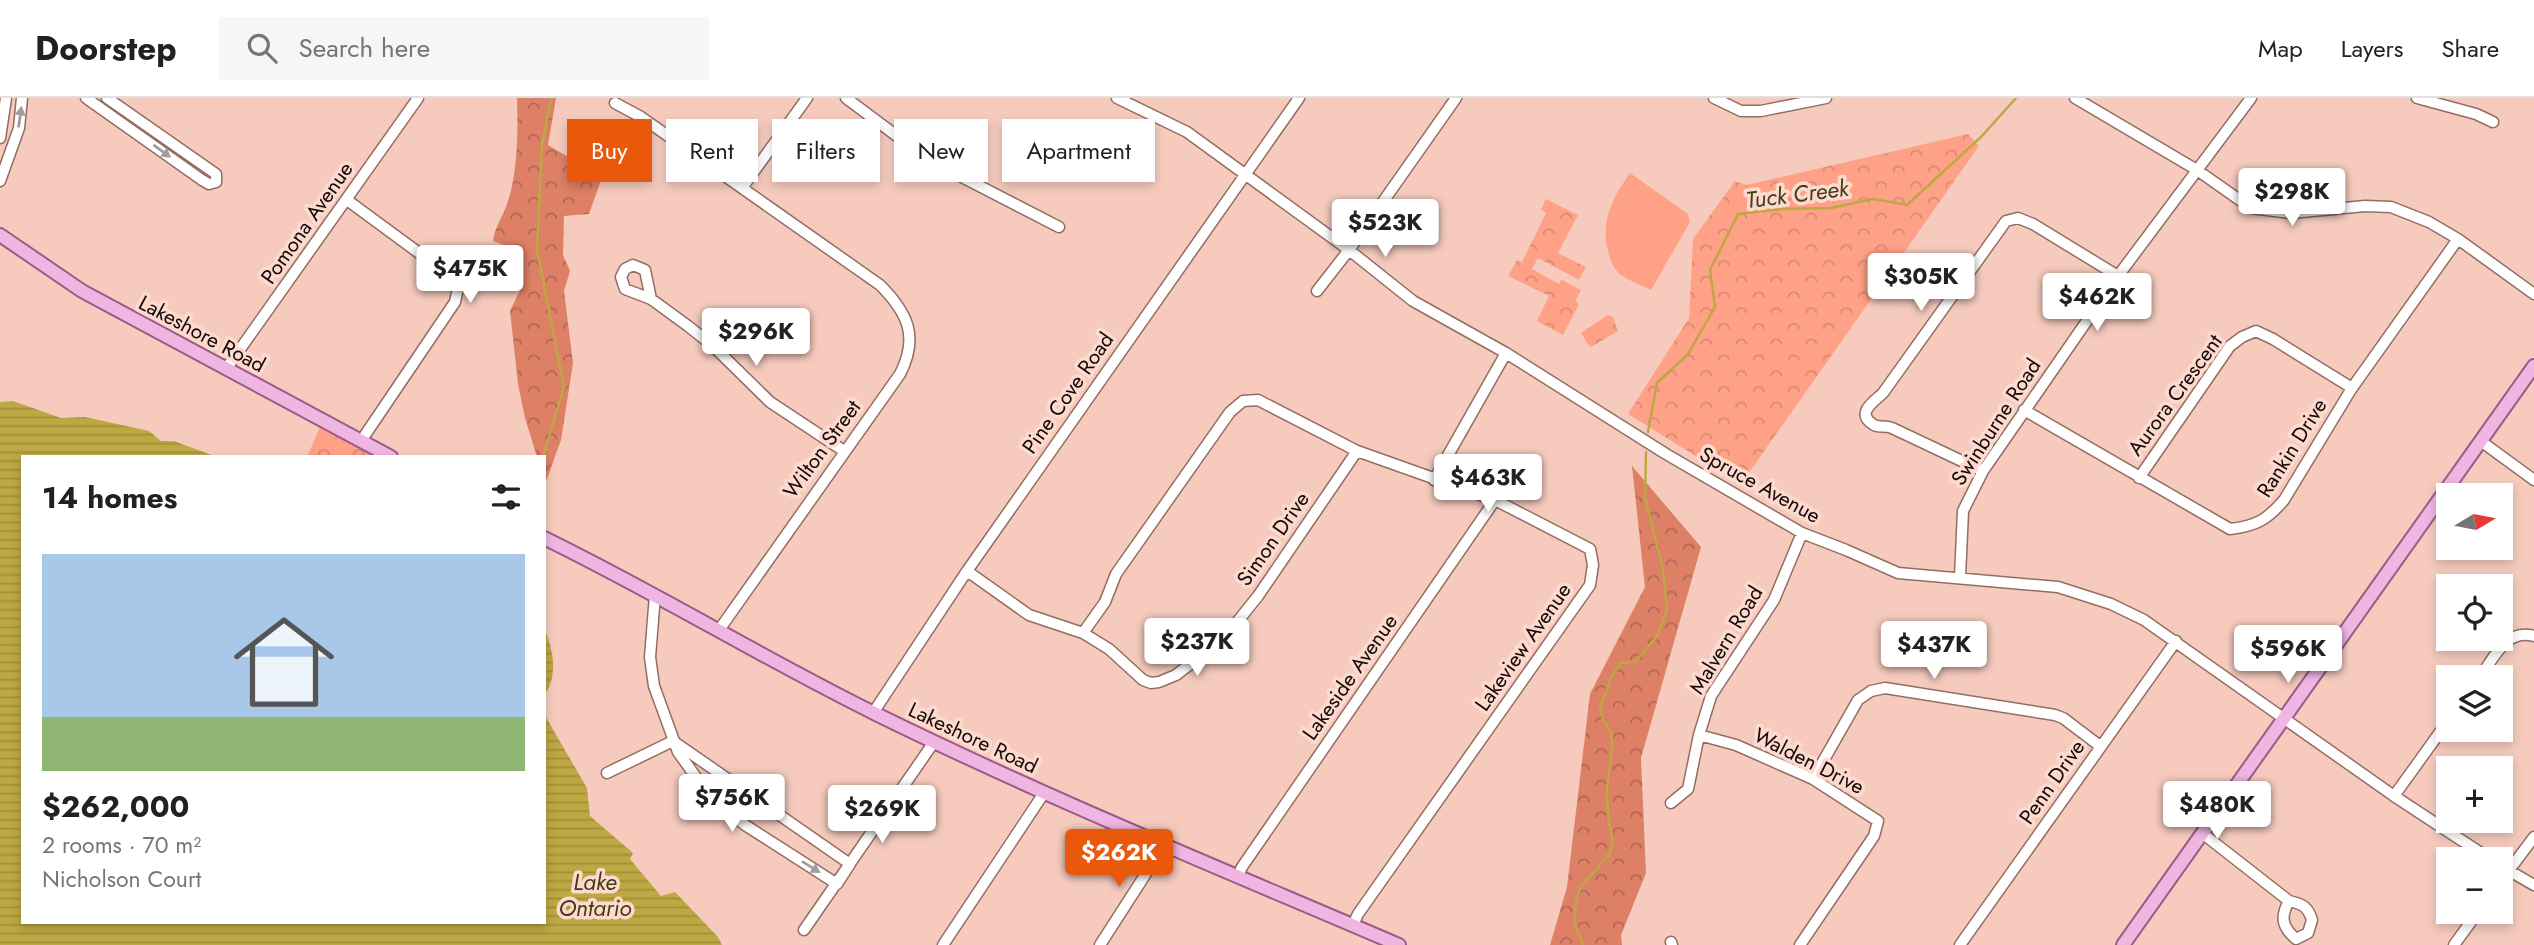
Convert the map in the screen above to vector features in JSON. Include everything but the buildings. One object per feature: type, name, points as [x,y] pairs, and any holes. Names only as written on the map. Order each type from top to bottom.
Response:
[{"type":"main road","name":"Lakeshore Road","points":[[0,235],[82,291],[387,455]]},
{"type":"main road","points":[[2123,945],[2534,366]]},
{"type":"main road","name":"Lakeshore Road","points":[[546,539],[873,713],[1044,793],[1399,945]]},
{"type":"street","points":[[0,138],[6,98]]},
{"type":"street","points":[[0,181],[19,128],[22,98]]},
{"type":"street","points":[[86,98],[116,118],[129,121],[216,174],[216,182],[209,184],[202,180],[129,121],[122,109],[107,98]]},
{"type":"street","name":"Pomona Avenue","points":[[226,369],[418,98]]},
{"type":"street","points":[[743,188],[807,98]]},
{"type":"street","points":[[846,98],[929,160],[1059,227]]},
{"type":"street","name":"Spruce Avenue","points":[[1117,98],[1187,132],[1349,250],[1413,301],[1506,353],[1644,441],[1802,534],[1898,573],[2058,587],[2111,604],[2144,620],[2176,641],[2394,796],[2472,847]]},
{"type":"street","name":"Pine Cove Road","points":[[873,713],[967,570],[1298,98]]},
{"type":"street","points":[[1317,291],[1456,98]]},
{"type":"street","points":[[1714,98],[1741,111],[1790,106],[1826,98]]},
{"type":"street","points":[[2075,98],[2197,170],[2251,208],[2291,213],[2365,206],[2391,207],[2429,222],[2458,239],[2534,294]]},
{"type":"street","name":"Swinburne Road","points":[[1960,578],[1963,511],[1983,471],[2118,276],[2251,98]]},
{"type":"street","points":[[2417,98],[2476,114],[2493,122]]},
{"type":"street","name":"Wilton Street","points":[[615,103],[641,117],[880,285],[899,304],[909,326],[909,357],[900,374],[719,629]]},
{"type":"street","points":[[116,118],[122,109]]},
{"type":"street","points":[[0,146],[13,150]]},
{"type":"street","points":[[347,200],[453,278],[458,288],[455,302],[361,441]]},
{"type":"street","points":[[1983,471],[1892,428],[1872,424],[1866,410],[1871,401],[1883,393],[2006,221],[2018,219],[2033,225],[2118,276]]},
{"type":"street","name":"Rankin Drive","points":[[2024,410],[2230,529],[2249,527],[2270,517],[2284,500],[2352,388],[2458,239]]},
{"type":"street","points":[[651,299],[712,345],[769,402],[844,451]]},
{"type":"street","name":"Aurora Crescent","points":[[2139,478],[2230,346],[2256,331],[2352,388]]},
{"type":"street","points":[[1434,480],[1506,353]]},
{"type":"street","name":"Lakeview Avenue","points":[[1083,633],[1105,602],[1116,574],[1230,412],[1243,401],[1258,400],[1357,451],[1495,500],[1590,549],[1593,565],[1590,585],[1358,914],[1353,925]]},
{"type":"street","points":[[2482,442],[2534,480]]},
{"type":"street","name":"Simon Drive","points":[[967,570],[1029,615],[1083,633],[1109,649],[1143,680],[1160,682],[1176,675],[1225,637],[1258,596],[1357,451]]},
{"type":"street","name":"Lakeside Avenue","points":[[1238,876],[1495,500]]},
{"type":"street","name":"Malvern Road","points":[[1671,803],[1688,789],[1699,735],[1711,696],[1774,600],[1802,534]]},
{"type":"street","points":[[655,595],[650,657],[654,686],[678,752],[711,798],[745,825],[837,884]]},
{"type":"street","points":[[2489,665],[2507,640],[2520,633],[2534,636]]},
{"type":"street","name":"Penn Drive","points":[[1960,945],[2176,641]]},
{"type":"street","points":[[1813,779],[1858,700],[1871,691],[1885,688],[2055,715],[2101,746]]},
{"type":"street","name":"Walden Drive","points":[[1699,735],[1736,745],[1813,779],[1876,818],[1878,826],[1800,945]]},
{"type":"street","points":[[2394,796],[2436,738]]},
{"type":"street","points":[[607,773],[673,741]]},
{"type":"street","points":[[673,741],[850,864],[837,884]]},
{"type":"street","points":[[804,930],[934,741]]},
{"type":"street","points":[[943,945],[1044,793]]},
{"type":"street","points":[[2202,833],[2289,901]]},
{"type":"street","points":[[2513,859],[2534,837]]},
{"type":"street","points":[[1100,945],[1165,845]]},
{"type":"street","points":[[2513,874],[2534,885]]},
{"type":"street","points":[[2454,945],[2470,924]]},
{"type":"green space","points":[[517,98],[556,98],[548,145],[567,156],[567,182],[600,182],[589,214],[564,216],[563,255],[570,271],[564,291],[573,363],[561,440],[546,481],[546,455],[536,455],[518,384],[510,311],[521,288],[521,277],[513,254],[504,245],[493,241],[511,192],[515,166]]},
{"type":"green space","points":[[1968,134],[1979,146],[1741,484],[1628,414],[1689,318],[1693,239],[1735,181],[1746,185]]},
{"type":"green space","points":[[1630,173],[1688,214],[1690,222],[1651,290],[1618,272],[1611,261],[1606,240],[1610,210]]},
{"type":"green space","points":[[1546,199],[1578,215],[1558,253],[1586,267],[1579,280],[1538,258],[1532,269],[1559,284],[1562,280],[1581,290],[1575,301],[1579,304],[1563,335],[1537,321],[1549,296],[1508,276],[1517,260],[1522,262],[1546,213],[1541,210]]},
{"type":"green space","points":[[1608,315],[1613,317],[1618,331],[1589,346],[1581,333]]},
{"type":"green space","points":[[320,427],[372,455],[308,455]]},
{"type":"green space","points":[[1632,466],[1701,547],[1641,758],[1646,873],[1621,935],[1622,945],[1550,945],[1567,887],[1590,694],[1645,587]]},
{"type":"water","name":"Lake Ontario","points":[[13,401],[61,418],[85,417],[149,431],[161,441],[174,441],[212,455],[21,455],[21,924],[546,924],[546,717],[587,788],[590,816],[633,853],[630,859],[661,896],[675,892],[718,937],[722,945],[0,945],[0,402]]},
{"type":"water","points":[[546,633],[553,662],[546,693]]},
{"type":"waterway","points":[[544,455],[564,387],[537,249],[542,146],[551,98]]},
{"type":"waterway","name":"Tuck Creek","points":[[1648,432],[1657,383],[1688,354],[1715,307],[1710,270],[1738,214],[1831,208],[1873,199],[1907,205],[1982,136],[2016,98]]},
{"type":"waterway","name":"Tuck Creek","points":[[1583,945],[1574,922],[1577,897],[1582,885],[1609,855],[1613,843],[1607,787],[1612,734],[1600,707],[1612,676],[1621,663],[1635,662],[1658,635],[1667,610],[1663,569],[1645,498],[1646,452]]}]
